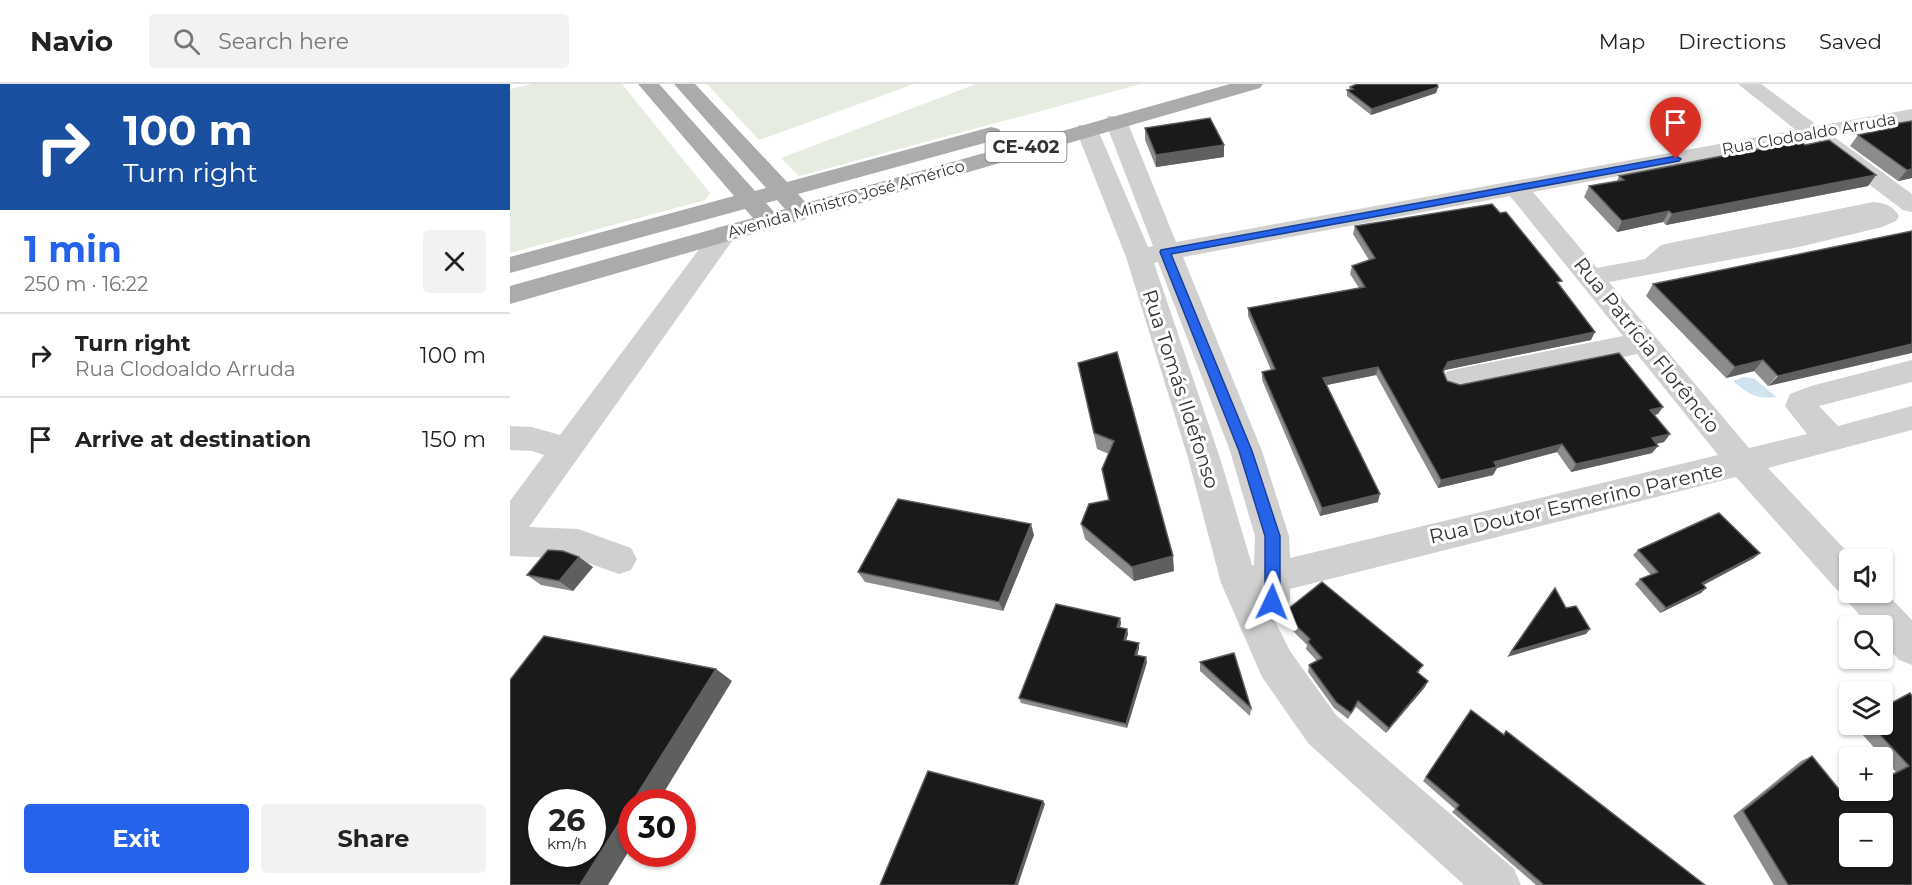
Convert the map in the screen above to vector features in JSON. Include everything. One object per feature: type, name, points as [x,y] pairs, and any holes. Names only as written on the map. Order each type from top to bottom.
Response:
[{"type":"main road","points":[[648,84],[768,221]]},
{"type":"main road","points":[[684,84],[801,212]]},
{"type":"main road","name":"Avenida Ministro José Américo","points":[[510,295],[801,212],[1091,116],[1178,84]]},
{"type":"main road","name":"Avenida Ministro José Américo","points":[[1091,116],[1253,84]]},
{"type":"main road","name":"Avenida Ministro José Américo","points":[[510,265],[781,189],[1015,128]]},
{"type":"street","points":[[1748,84],[1912,205]]},
{"type":"street","name":"Rua Clodoaldo Arruda","points":[[1152,255],[1518,190],[1812,132],[1912,115]]},
{"type":"street","name":"Rua Tomás Ildefonso","points":[[1091,116],[1152,255],[1200,339],[1246,451],[1272,536],[1270,649]]},
{"type":"street","name":"Rua Patrícia Florêncio","points":[[1518,190],[1744,464],[1839,567]]},
{"type":"street","points":[[1592,278],[1654,265],[1735,243],[1845,220]]},
{"type":"street","points":[[510,527],[724,234]]},
{"type":"street","name":"Rua Tomás Ildefonso","points":[[1152,255],[1167,346],[1204,458],[1239,583],[1280,672],[1322,729],[1498,885]]},
{"type":"street","points":[[1167,346],[1200,339]]},
{"type":"street","points":[[1457,380],[1645,342]]},
{"type":"street","points":[[1832,440],[1805,413],[1800,406],[1801,402],[1811,397],[1912,371]]},
{"type":"street","name":"Rua Doutor Esmerino Parente","points":[[1239,583],[1273,578],[1433,537],[1744,464],[1912,418]]},
{"type":"street","points":[[510,438],[528,437],[548,441],[565,452]]},
{"type":"street","points":[[1204,458],[1246,451]]},
{"type":"street","points":[[510,541],[578,544],[619,559]]},
{"type":"street","points":[[1872,603],[1912,648]]},
{"type":"shaded area","points":[[532,84],[622,84],[710,193],[705,200],[510,253],[510,89]]},
{"type":"shaded area","points":[[707,84],[914,84],[759,140]]},
{"type":"shaded area","points":[[976,84],[1141,84],[799,176],[781,158]]},
{"type":"water","points":[[1744,377],[1755,379],[1776,397],[1753,395],[1733,381]]},
{"type":"building","points":[[1357,84],[1437,84],[1438,87],[1372,109],[1347,90],[1353,89],[1350,87]]},
{"type":"building","points":[[1210,118],[1224,145],[1156,155],[1145,128]]},
{"type":"building","points":[[1912,121],[1912,169],[1907,170],[1858,135],[1892,128],[1887,125]]},
{"type":"building","points":[[1829,140],[1876,175],[1672,214],[1669,211],[1622,221],[1589,186],[1624,180],[1619,176],[1800,141],[1805,145]]},
{"type":"building","points":[[1492,204],[1500,213],[1506,212],[1562,281],[1557,282],[1595,332],[1448,362],[1443,371],[1447,381],[1460,385],[1619,353],[1663,407],[1650,410],[1670,434],[1652,438],[1658,446],[1576,464],[1562,444],[1494,462],[1497,467],[1441,480],[1378,367],[1323,378],[1380,494],[1322,508],[1262,372],[1275,369],[1248,308],[1365,287],[1352,266],[1375,258],[1355,226]]},
{"type":"building","points":[[1912,231],[1912,344],[1778,376],[1763,360],[1735,367],[1653,284]]},
{"type":"building","points":[[1117,352],[1173,556],[1132,567],[1081,524],[1089,504],[1109,500],[1102,469],[1114,441],[1094,433],[1078,363]]},
{"type":"building","points":[[898,499],[1031,524],[999,602],[858,572]]},
{"type":"building","points":[[1719,513],[1760,553],[1702,583],[1706,588],[1666,608],[1640,579],[1658,572],[1638,550]]},
{"type":"building","points":[[548,550],[563,551],[579,557],[559,581],[527,575]]},
{"type":"building","points":[[1322,582],[1423,665],[1417,672],[1428,681],[1389,728],[1358,701],[1351,713],[1336,702],[1309,665],[1322,658],[1308,642],[1310,639],[1283,613]]},
{"type":"building","points":[[1555,588],[1566,608],[1576,606],[1590,629],[1511,652]]},
{"type":"building","points":[[1056,604],[1120,618],[1117,627],[1127,629],[1124,640],[1139,643],[1135,655],[1146,657],[1126,724],[1019,698]]},
{"type":"building","points":[[544,636],[716,669],[640,789],[618,789],[618,825],[606,844],[606,789],[528,789],[528,867],[591,867],[580,885],[510,885],[510,680]]},
{"type":"building","points":[[1234,653],[1251,708],[1200,662]]},
{"type":"building","points":[[1910,693],[1912,696],[1912,885],[1788,885],[1743,811],[1812,756],[1839,789],[1839,801],[1893,801],[1893,774],[1909,766],[1880,735],[1893,735],[1893,702]]},
{"type":"building","points":[[1471,710],[1504,735],[1506,731],[1705,885],[1544,885],[1456,809],[1459,805],[1426,777]]},
{"type":"building","points":[[928,771],[1043,801],[1015,885],[880,885]]},
{"type":"route","points":[[1272,602],[1272,536],[1246,451],[1165,252],[1518,190],[1676,159]]}]
